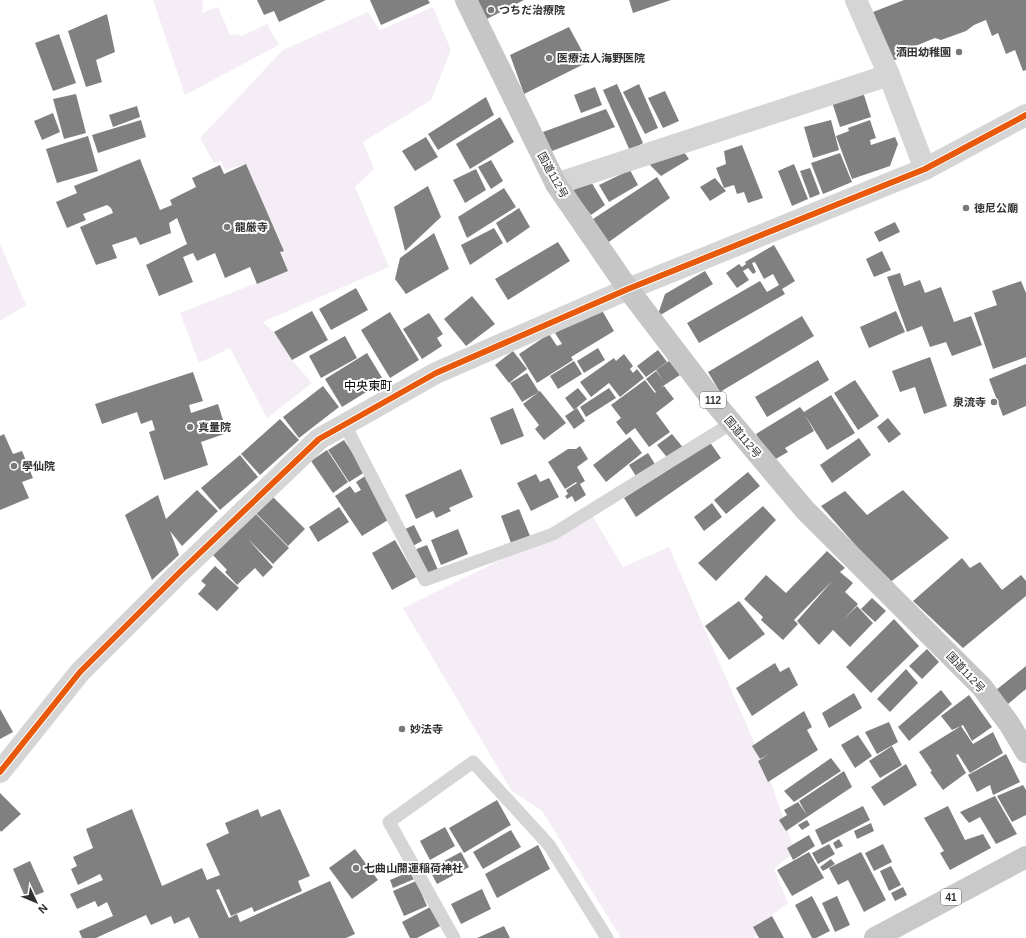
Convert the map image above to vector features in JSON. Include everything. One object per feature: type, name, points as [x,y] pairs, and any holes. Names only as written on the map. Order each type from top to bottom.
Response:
[{"type":"highway","name":"国道112号","points":[[466,0],[556,184],[628,289],[732,423],[805,510],[982,687],[1010,725],[1026,752]]},
{"type":"main road","name":"41","points":[[875,938],[1026,857]]},
{"type":"street","points":[[856,0],[889,75],[925,169]]},
{"type":"street","points":[[556,184],[889,75]]},
{"type":"street","points":[[0,772],[80,672],[180,572],[319,439],[436,373],[628,289],[925,169],[1026,115]]},
{"type":"lane","points":[[345,425],[425,580],[553,534],[732,423]]},
{"type":"lane","points":[[454,938],[389,822],[474,762],[549,845],[607,938]]},
{"type":"shaded area","points":[[153,0],[203,0],[202,13],[218,7],[230,35],[238,34],[242,36],[267,24],[279,45],[185,95]]},
{"type":"shaded area","points":[[433,7],[451,50],[431,100],[363,142],[374,169],[355,187],[389,267],[263,322],[274,332],[292,360],[312,383],[267,418],[230,348],[199,363],[180,313],[287,271],[280,252],[284,250],[246,164],[225,170],[221,161],[214,163],[200,138],[283,50],[368,12],[380,30]]},
{"type":"shaded area","points":[[0,244],[26,305],[0,321]]},
{"type":"shaded area","points":[[592,515],[623,567],[669,547],[768,774],[795,851],[774,869],[788,903],[760,924],[763,932],[753,938],[621,938],[542,811],[511,790],[403,608]]},
{"type":"building","points":[[257,0],[326,0],[279,22],[274,11],[264,15]]},
{"type":"building","points":[[370,0],[428,0],[430,3],[381,25]]},
{"type":"building","name":"つちだ治療院","points":[[473,0],[524,0],[483,21]]},
{"type":"building","points":[[629,0],[671,0],[633,13]]},
{"type":"building","points":[[904,0],[1026,0],[1026,70],[1023,71],[1015,50],[1006,54],[998,33],[992,36],[986,20],[974,25],[966,31],[941,40],[935,38],[913,47],[915,52],[892,61],[873,12]]},
{"type":"building","points":[[107,14],[115,52],[96,60],[102,82],[86,87],[68,31]]},
{"type":"building","name":"医療法人海野医院","points":[[569,27],[588,62],[524,94],[510,55]]},
{"type":"building","points":[[59,34],[76,83],[53,91],[35,43]]},
{"type":"building","points":[[617,84],[643,143],[630,151],[603,90]]},
{"type":"building","points":[[639,84],[658,128],[645,134],[623,92]]},
{"type":"building","points":[[595,87],[602,105],[581,113],[574,95]]},
{"type":"building","points":[[665,91],[679,121],[663,128],[648,98]]},
{"type":"building","points":[[863,92],[871,117],[840,127],[832,102]]},
{"type":"building","points":[[76,94],[86,133],[64,139],[53,99]]},
{"type":"building","points":[[486,97],[494,115],[438,150],[428,134]]},
{"type":"building","points":[[137,106],[140,117],[113,127],[109,115]]},
{"type":"building","points":[[606,109],[615,127],[552,151],[543,132]]},
{"type":"building","points":[[53,113],[60,132],[42,140],[34,121]]},
{"type":"building","points":[[500,117],[514,142],[470,169],[456,144]]},
{"type":"building","points":[[141,120],[146,137],[98,153],[92,135]]},
{"type":"building","points":[[831,120],[839,150],[813,158],[804,127]]},
{"type":"building","points":[[870,120],[876,138],[870,140],[871,145],[895,137],[898,144],[890,166],[852,179],[836,136],[849,131],[848,128]]},
{"type":"building","points":[[88,136],[98,171],[57,183],[46,149]]},
{"type":"building","points":[[426,137],[438,157],[415,171],[402,151]]},
{"type":"building","points":[[742,145],[763,198],[748,203],[744,192],[737,194],[734,185],[724,188],[716,168],[726,164],[724,151]]},
{"type":"building","points":[[680,147],[689,159],[661,176],[648,163]]},
{"type":"building","points":[[840,153],[852,182],[823,194],[811,163]]},
{"type":"building","name":"龍厳寺","points":[[140,159],[160,210],[172,205],[170,200],[196,187],[192,178],[220,165],[224,174],[246,164],[284,251],[280,252],[288,271],[257,284],[250,267],[225,278],[215,253],[197,261],[193,253],[183,257],[193,282],[159,296],[146,265],[187,244],[177,218],[169,223],[171,233],[140,245],[136,237],[112,245],[117,258],[96,265],[80,227],[113,213],[111,208],[107,205],[83,214],[86,220],[67,228],[56,202],[77,193],[74,186]]},
{"type":"building","points":[[491,160],[503,181],[491,189],[478,167]]},
{"type":"building","points":[[794,164],[808,199],[792,206],[778,171]]},
{"type":"building","points":[[810,168],[820,194],[810,198],[800,171]]},
{"type":"building","points":[[476,169],[486,190],[465,203],[453,180]]},
{"type":"building","points":[[630,170],[638,185],[609,202],[599,185]]},
{"type":"building","points":[[657,177],[670,198],[606,244],[590,221]]},
{"type":"building","points":[[715,178],[726,191],[710,201],[700,187]]},
{"type":"building","points":[[590,180],[605,205],[591,215],[572,191]]},
{"type":"building","points":[[428,186],[441,217],[405,251],[394,207]]},
{"type":"building","points":[[504,188],[516,207],[467,238],[458,217]]},
{"type":"building","points":[[519,208],[530,227],[507,243],[496,223]]},
{"type":"building","points":[[895,222],[900,232],[879,242],[874,232]]},
{"type":"building","points":[[494,228],[503,243],[470,265],[461,245]]},
{"type":"building","points":[[434,233],[449,269],[406,294],[395,279],[400,258]]},
{"type":"building","points":[[558,242],[570,261],[508,300],[495,279]]},
{"type":"building","points":[[774,245],[795,281],[782,289],[785,294],[699,343],[687,323],[760,281],[767,292],[779,285],[773,274],[764,279],[755,262],[752,263],[756,272],[753,274],[748,268],[743,271],[749,280],[737,288],[726,273],[739,264],[742,267],[746,264],[745,262]]},
{"type":"building","points":[[882,251],[891,270],[874,277],[866,259]]},
{"type":"building","points":[[705,271],[713,284],[657,317],[665,294]]},
{"type":"building","points":[[900,273],[904,286],[920,280],[925,293],[941,287],[954,322],[971,316],[982,345],[952,356],[946,342],[930,347],[922,326],[907,332],[887,277]]},
{"type":"building","points":[[1021,281],[1026,293],[1026,357],[993,369],[974,313],[997,305],[992,291]]},
{"type":"building","points":[[356,288],[368,310],[331,330],[319,309]]},
{"type":"building","points":[[472,296],[495,324],[466,346],[444,319]]},
{"type":"building","points":[[600,307],[614,331],[571,357],[573,360],[537,383],[519,354],[549,334],[557,346],[562,344],[555,333]]},
{"type":"building","points":[[312,311],[328,340],[292,360],[274,332]]},
{"type":"building","points":[[896,311],[905,332],[869,348],[860,327]]},
{"type":"building","points":[[390,312],[419,360],[390,378],[361,330]]},
{"type":"building","points":[[429,313],[443,334],[437,338],[442,346],[422,359],[403,329]]},
{"type":"building","points":[[802,316],[814,336],[720,392],[708,372]]},
{"type":"building","points":[[345,336],[357,358],[321,378],[309,356]]},
{"type":"building","points":[[598,348],[605,360],[584,373],[577,361]]},
{"type":"building","points":[[658,350],[667,362],[646,377],[637,366]]},
{"type":"building","points":[[513,351],[527,369],[509,383],[495,365]]},
{"type":"building","points":[[367,353],[384,381],[342,407],[325,379]]},
{"type":"building","points":[[624,354],[633,366],[630,369],[633,373],[637,369],[644,378],[620,397],[609,383],[591,397],[580,382],[614,358],[616,361]]},
{"type":"building","points":[[930,357],[947,406],[924,414],[915,387],[900,392],[892,371]]},
{"type":"building","points":[[818,360],[829,380],[767,417],[755,397]]},
{"type":"building","points":[[574,361],[582,374],[558,389],[550,376]]},
{"type":"building","points":[[669,361],[680,375],[660,388],[664,386],[674,399],[656,413],[670,432],[649,447],[635,428],[626,435],[616,422],[621,418],[611,405],[645,380],[655,393],[656,392],[646,379],[656,371],[664,382],[656,370]]},
{"type":"building","points":[[1026,364],[1026,406],[1003,416],[989,379]]},
{"type":"building","name":"真量院","points":[[193,372],[203,401],[189,405],[191,413],[218,404],[227,433],[201,442],[208,465],[164,480],[149,432],[155,430],[152,420],[141,424],[137,412],[102,424],[95,404]]},
{"type":"building","points":[[527,373],[539,392],[522,402],[510,383]]},
{"type":"building","points":[[855,380],[879,416],[858,430],[834,393]]},
{"type":"building","points":[[323,386],[339,407],[299,438],[283,417]]},
{"type":"building","points":[[578,388],[587,399],[574,410],[565,398]]},
{"type":"building","points":[[609,388],[616,398],[586,417],[580,407]]},
{"type":"building","points":[[540,391],[566,423],[544,440],[535,429],[539,425],[523,404]]},
{"type":"building","points":[[831,395],[855,433],[827,450],[805,415],[814,431],[785,448],[788,452],[772,461],[756,434],[800,407],[804,412]]},
{"type":"building","points":[[513,408],[524,436],[501,445],[490,418]]},
{"type":"building","points":[[577,408],[585,421],[574,429],[565,416]]},
{"type":"building","points":[[888,418],[901,434],[889,443],[877,427]]},
{"type":"building","points":[[280,419],[299,440],[260,475],[241,454]]},
{"type":"building","name":"學仙院","points":[[4,434],[13,454],[22,451],[33,478],[22,482],[29,498],[0,510],[0,436]]},
{"type":"building","points":[[672,434],[685,450],[670,461],[657,445]]},
{"type":"building","points":[[630,437],[642,453],[606,482],[593,465]]},
{"type":"building","points":[[859,438],[871,455],[832,483],[820,465]]},
{"type":"building","points":[[344,440],[365,472],[349,482],[328,450]]},
{"type":"building","points":[[709,441],[721,458],[636,517],[624,498],[662,474]]},
{"type":"building","points":[[580,446],[588,459],[577,467],[585,481],[580,484],[586,495],[575,502],[572,496],[567,499],[565,496],[568,494],[566,490],[577,483],[576,482],[565,489],[548,462],[568,449],[576,449]]},
{"type":"building","points":[[327,450],[348,482],[333,493],[311,461]]},
{"type":"building","points":[[648,453],[658,469],[639,481],[629,465]]},
{"type":"building","points":[[240,455],[258,477],[220,510],[201,488]]},
{"type":"building","points":[[461,469],[473,497],[449,508],[451,511],[436,518],[433,511],[416,519],[405,495]]},
{"type":"building","points":[[748,472],[760,486],[726,514],[714,500]]},
{"type":"building","points":[[536,474],[540,482],[549,478],[559,497],[531,511],[517,483]]},
{"type":"building","points":[[365,476],[388,520],[362,536],[335,496],[350,486],[355,493],[361,490],[356,482]]},
{"type":"building","points":[[197,490],[218,511],[182,546],[170,531],[179,555],[152,580],[125,515],[158,495],[166,519]]},
{"type":"building","points":[[903,490],[949,538],[889,583],[821,506],[845,491],[867,515]]},
{"type":"building","points":[[272,496],[305,529],[288,546],[255,512]]},
{"type":"building","points":[[712,503],[722,517],[704,531],[694,517]]},
{"type":"building","points":[[763,506],[776,520],[716,581],[698,563]]},
{"type":"building","points":[[339,507],[349,522],[318,542],[309,527]]},
{"type":"building","points":[[519,509],[530,536],[511,543],[501,516]]},
{"type":"building","points":[[254,512],[289,548],[273,564],[248,539],[273,567],[263,577],[255,568],[237,585],[225,572],[227,570],[211,553]]},
{"type":"building","points":[[414,525],[422,541],[411,547],[403,530]]},
{"type":"building","points":[[458,529],[468,554],[441,565],[431,540]]},
{"type":"building","points":[[395,540],[416,577],[392,590],[372,553]]},
{"type":"building","points":[[427,545],[438,570],[425,575],[414,550]]},
{"type":"building","points":[[827,551],[845,568],[840,572],[853,583],[845,592],[858,604],[844,619],[857,606],[873,623],[850,647],[833,630],[819,645],[797,621],[833,580],[794,620],[798,624],[783,640],[761,620],[763,617],[744,599],[766,575],[786,593]]},
{"type":"building","points":[[962,558],[970,568],[980,562],[1002,590],[1021,575],[1026,581],[1026,596],[963,648],[913,601]]},
{"type":"building","points":[[215,566],[239,588],[217,611],[198,594],[206,585],[201,581]]},
{"type":"building","points":[[872,598],[886,611],[875,622],[861,609]]},
{"type":"building","points":[[739,601],[765,634],[729,660],[705,626]]},
{"type":"building","points":[[894,619],[919,646],[871,693],[846,667]]},
{"type":"building","points":[[927,649],[939,662],[922,679],[909,666]]},
{"type":"building","points":[[775,663],[780,672],[789,667],[798,685],[752,716],[736,688]]},
{"type":"building","points":[[1026,666],[1026,689],[1008,704],[996,690]]},
{"type":"building","points":[[906,669],[918,683],[890,712],[877,699]]},
{"type":"building","points":[[941,690],[952,704],[909,741],[898,727]]},
{"type":"building","points":[[854,693],[862,708],[829,728],[822,713]]},
{"type":"building","points":[[969,695],[992,727],[972,741],[963,725],[952,730],[941,716]]},
{"type":"building","points":[[0,709],[13,732],[0,739]]},
{"type":"building","points":[[804,711],[812,727],[807,730],[818,750],[768,782],[758,761],[769,754],[760,759],[752,746]]},
{"type":"building","points":[[889,722],[898,742],[877,754],[865,732]]},
{"type":"building","points":[[961,726],[973,744],[993,732],[1003,753],[970,773],[958,754],[956,755],[966,773],[943,790],[930,772],[932,771],[919,752]]},
{"type":"building","points":[[858,735],[872,756],[855,768],[841,745]]},
{"type":"building","points":[[892,746],[902,765],[880,778],[869,761]]},
{"type":"building","points":[[1006,754],[1020,782],[993,795],[990,785],[977,792],[968,775]]},
{"type":"building","points":[[831,758],[841,771],[794,802],[784,791]]},
{"type":"building","points":[[906,764],[917,785],[884,806],[871,787]]},
{"type":"building","points":[[844,771],[852,787],[786,831],[779,820],[787,815],[784,810],[798,802],[807,815],[799,801]]},
{"type":"building","points":[[1023,785],[1026,790],[1026,815],[1012,822],[997,796]]},
{"type":"building","points":[[0,793],[21,814],[1,832],[0,830]]},
{"type":"building","points":[[995,796],[1017,834],[996,844],[980,817],[969,823],[960,812]]},
{"type":"building","points":[[497,800],[511,825],[464,853],[449,828]]},
{"type":"building","points":[[863,806],[870,820],[822,845],[815,830]]},
{"type":"building","points":[[948,806],[965,840],[983,834],[991,848],[950,870],[940,853],[944,851],[924,818]]},
{"type":"building","points":[[132,809],[162,886],[202,868],[207,880],[220,875],[206,844],[229,833],[225,823],[258,809],[261,817],[280,809],[310,876],[298,881],[302,891],[254,912],[252,907],[231,916],[219,889],[216,890],[229,918],[237,914],[240,922],[330,881],[355,934],[346,938],[199,938],[189,917],[174,924],[171,916],[151,925],[146,915],[96,938],[82,938],[79,931],[113,916],[107,902],[98,907],[95,901],[77,909],[70,894],[103,880],[100,874],[78,885],[71,869],[77,866],[73,857],[93,848],[86,829]]},
{"type":"building","points":[[807,820],[810,825],[802,830],[798,825]]},
{"type":"building","points":[[871,823],[874,831],[857,839],[854,831]]},
{"type":"building","points":[[445,827],[455,846],[430,860],[420,841]]},
{"type":"building","points":[[511,830],[521,847],[483,869],[473,852]]},
{"type":"building","points":[[809,835],[815,846],[793,860],[787,848]]},
{"type":"building","points":[[839,839],[843,846],[836,849],[833,843]]},
{"type":"building","points":[[829,844],[835,854],[818,864],[812,853]]},
{"type":"building","points":[[883,844],[892,862],[874,871],[865,853]]},
{"type":"building","points":[[538,845],[550,869],[497,898],[485,874]]},
{"type":"building","points":[[355,849],[378,880],[352,899],[329,868]]},
{"type":"building","points":[[461,852],[469,867],[437,884],[429,869]]},
{"type":"building","points":[[809,852],[824,878],[792,896],[777,870]]},
{"type":"building","points":[[861,852],[886,900],[864,912],[848,880],[838,885],[829,868]]},
{"type":"building","points":[[831,859],[835,864],[823,871],[820,867]]},
{"type":"building","points":[[30,861],[44,892],[26,899],[13,869]]},
{"type":"building","points":[[891,866],[901,885],[889,891],[880,871]]},
{"type":"building","points":[[416,869],[419,877],[393,888],[390,880]]},
{"type":"building","points":[[416,881],[427,906],[404,916],[393,891]]},
{"type":"building","points":[[903,887],[907,895],[895,901],[891,893]]},
{"type":"building","points":[[482,889],[491,909],[461,924],[451,904]]},
{"type":"building","points":[[812,896],[830,931],[816,938],[812,938],[795,905]]},
{"type":"building","points":[[837,896],[850,925],[835,932],[822,903]]},
{"type":"building","points":[[432,906],[442,925],[417,938],[410,938],[402,922]]},
{"type":"building","points":[[772,916],[784,938],[759,938],[753,927]]},
{"type":"building","points":[[504,926],[510,938],[477,938]]},
{"type":"cycle path","points":[[0,772],[80,672],[180,572],[319,439],[436,373],[628,289],[925,169],[1026,115]]},
{"type":"place","name":"つちだ治療院","points":[[491,10]]},
{"type":"place","name":"酒田幼稚園","points":[[959,52]]},
{"type":"place","name":"医療法人海野医院","points":[[549,58]]},
{"type":"place","name":"徳尼公廟","points":[[966,208]]},
{"type":"place","name":"龍厳寺","points":[[227,227]]},
{"type":"place","name":"泉流寺","points":[[994,402]]},
{"type":"place","name":"真量院","points":[[190,427]]},
{"type":"place","name":"學仙院","points":[[14,466]]},
{"type":"place","name":"妙法寺","points":[[402,729]]},
{"type":"place","name":"七曲山開運稲荷神社","points":[[356,868]]},
{"type":"district","name":"中央東町","points":[[368,386]]}]
